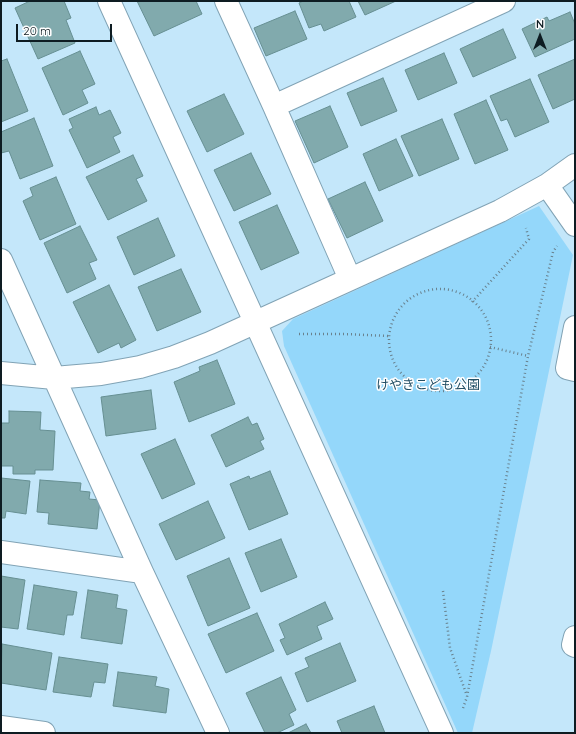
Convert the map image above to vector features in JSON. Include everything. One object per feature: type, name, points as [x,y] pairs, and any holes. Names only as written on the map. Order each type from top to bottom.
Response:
[{"type":"street","points":[[109,1],[442,733]]},
{"type":"street","points":[[226,1],[350,279]]},
{"type":"street","points":[[274,106],[504,1]]},
{"type":"street","points":[[1,373],[54,378],[101,374],[140,367],[174,357],[210,343],[500,211],[548,185],[575,165]]},
{"type":"street","points":[[548,185],[574,224]]},
{"type":"street","points":[[1,260],[142,572],[218,733]]},
{"type":"street","points":[[575,327],[567,368],[575,370]]},
{"type":"street","points":[[1,552],[142,572]]},
{"type":"street","points":[[575,637],[573,645],[575,646]]},
{"type":"street","points":[[1,727],[44,733]]},
{"type":"path","points":[[472,302],[529,239],[518,201]]},
{"type":"path","points":[[461,711],[467,696],[528,356],[553,252],[574,224]]},
{"type":"path","points":[[433,290],[449,290],[465,296],[478,306],[486,320],[491,336],[490,353],[482,369],[470,381],[455,389],[437,391],[420,388],[405,378],[394,364],[389,349],[389,336],[394,317],[404,304],[417,295],[433,290]]},
{"type":"path","points":[[295,334],[389,336]]},
{"type":"path","points":[[490,347],[528,356]]},
{"type":"path","points":[[443,591],[450,648],[467,696]]},
{"type":"green space","name":"けやきこども公園","points":[[539,206],[573,255],[491,651],[472,733],[458,733],[284,346],[282,331],[293,319]]},
{"type":"building","points":[[30,1],[64,1],[71,18],[66,20],[75,43],[38,59],[15,8]]},
{"type":"building","points":[[137,1],[196,1],[202,14],[154,36]]},
{"type":"building","points":[[303,1],[349,1],[356,17],[324,31],[321,24],[309,28],[299,3]]},
{"type":"building","points":[[358,1],[396,1],[365,15]]},
{"type":"building","points":[[295,11],[307,39],[266,56],[254,28]]},
{"type":"building","points":[[570,12],[575,24],[575,39],[535,57],[522,29],[547,17],[549,21]]},
{"type":"building","points":[[503,29],[516,58],[473,77],[460,49]]},
{"type":"building","points":[[80,51],[95,84],[82,90],[88,103],[63,115],[42,68]]},
{"type":"building","points":[[444,53],[457,83],[418,100],[405,70]]},
{"type":"building","points":[[7,59],[28,111],[1,122],[1,61]]},
{"type":"building","points":[[575,59],[575,99],[553,109],[538,75]]},
{"type":"building","points":[[383,78],[397,111],[361,126],[347,93]]},
{"type":"building","points":[[530,79],[549,122],[515,137],[507,119],[501,121],[490,96]]},
{"type":"building","points":[[224,94],[244,134],[207,152],[187,111]]},
{"type":"building","points":[[486,100],[508,150],[475,164],[454,114]]},
{"type":"building","points":[[330,106],[348,147],[314,163],[295,121]]},
{"type":"building","points":[[96,107],[99,115],[110,110],[121,133],[113,137],[120,152],[87,168],[69,130],[73,128],[69,119]]},
{"type":"building","points":[[34,118],[53,166],[20,179],[9,151],[1,153],[1,132]]},
{"type":"building","points":[[442,119],[459,159],[419,176],[401,136]]},
{"type":"building","points":[[396,139],[413,176],[379,191],[363,154]]},
{"type":"building","points":[[251,153],[271,194],[234,211],[214,170]]},
{"type":"building","points":[[133,155],[143,176],[136,179],[147,201],[108,220],[86,177]]},
{"type":"building","points":[[56,177],[76,224],[40,240],[23,201],[33,196],[30,188]]},
{"type":"building","points":[[365,182],[383,221],[347,238],[328,199]]},
{"type":"building","points":[[277,205],[299,253],[261,270],[239,222]]},
{"type":"building","points":[[158,218],[175,256],[134,275],[117,237]]},
{"type":"building","points":[[80,226],[97,260],[89,263],[96,279],[67,293],[44,243]]},
{"type":"building","points":[[181,269],[201,312],[157,331],[138,287]]},
{"type":"building","points":[[109,285],[136,340],[121,348],[119,343],[98,353],[73,302]]},
{"type":"building","points":[[217,360],[235,404],[189,422],[174,382],[200,371],[199,367]]},
{"type":"building","points":[[151,390],[156,429],[106,436],[101,397]]},
{"type":"building","points":[[9,411],[41,412],[40,430],[55,431],[53,470],[35,470],[35,474],[13,474],[13,466],[1,466],[1,423],[9,423]]},
{"type":"building","points":[[248,417],[252,425],[257,423],[264,439],[260,441],[264,449],[226,467],[211,435]]},
{"type":"building","points":[[175,439],[195,484],[162,499],[141,454]]},
{"type":"building","points":[[270,471],[288,514],[249,530],[230,484],[249,476],[250,479]]},
{"type":"building","points":[[1,478],[30,481],[26,514],[6,511],[5,518],[1,518]]},
{"type":"building","points":[[40,480],[81,483],[80,491],[90,492],[89,499],[100,500],[97,529],[48,524],[49,513],[37,512]]},
{"type":"building","points":[[208,501],[225,538],[176,560],[159,524]]},
{"type":"building","points":[[281,539],[297,577],[261,592],[245,553]]},
{"type":"building","points":[[229,558],[250,608],[208,626],[187,576]]},
{"type":"building","points":[[1,576],[25,580],[18,629],[1,627]]},
{"type":"building","points":[[34,585],[77,592],[73,615],[67,615],[64,635],[27,629]]},
{"type":"building","points":[[88,590],[118,595],[116,608],[127,610],[122,644],[81,638]]},
{"type":"building","points":[[325,602],[333,619],[317,626],[322,639],[287,655],[280,640],[285,638],[279,624]]},
{"type":"building","points":[[257,613],[274,651],[226,673],[208,634]]},
{"type":"building","points":[[340,643],[356,681],[307,702],[295,673],[309,667],[305,658]]},
{"type":"building","points":[[2,644],[52,653],[46,690],[1,683]]},
{"type":"building","points":[[59,657],[108,664],[105,683],[94,682],[91,697],[53,692]]},
{"type":"building","points":[[118,672],[157,677],[155,686],[169,689],[166,713],[113,706]]},
{"type":"building","points":[[281,677],[296,710],[289,714],[294,725],[277,733],[265,733],[246,693]]},
{"type":"building","points":[[374,706],[385,733],[342,733],[337,721]]},
{"type":"building","points":[[306,724],[311,733],[288,733]]}]
